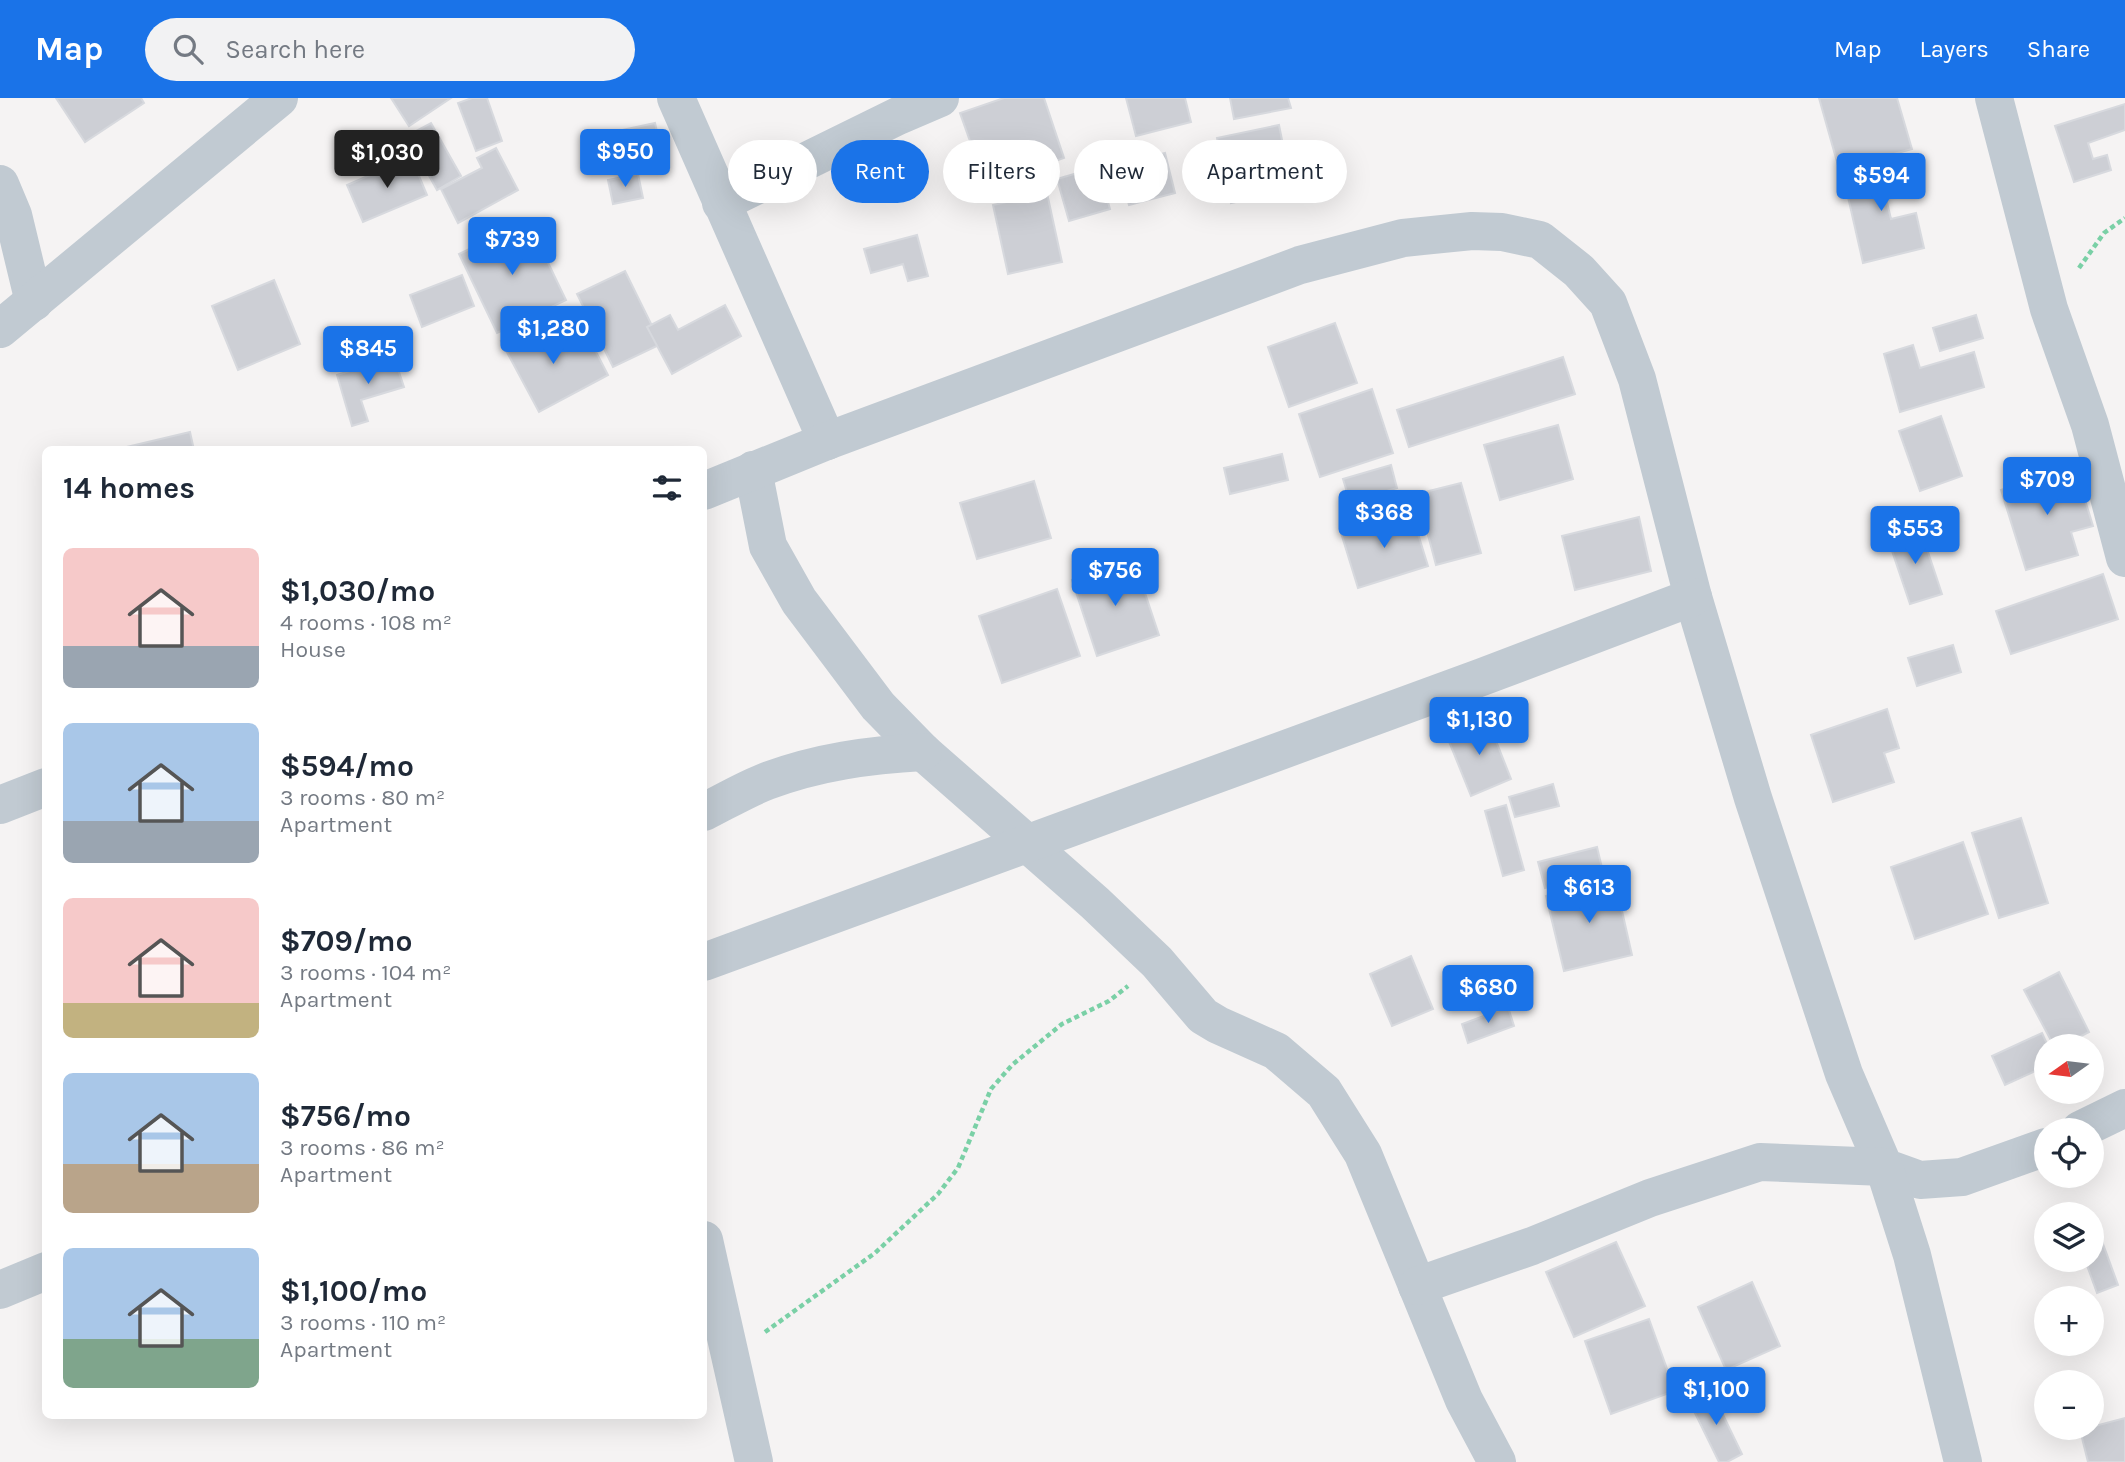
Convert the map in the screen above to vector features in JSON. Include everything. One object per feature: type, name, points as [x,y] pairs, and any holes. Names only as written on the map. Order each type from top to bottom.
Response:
[{"type":"street","points":[[0,330],[279,98]]},
{"type":"street","points":[[676,98],[827,441]]},
{"type":"street","points":[[721,203],[940,98]]},
{"type":"street","points":[[1994,98],[2049,309],[2090,425],[2125,558]]},
{"type":"street","points":[[0,184],[13,215],[34,302]]},
{"type":"street","points":[[707,490],[827,441],[1300,265],[1404,238],[1472,231],[1502,232],[1540,240],[1578,271],[1608,303],[1637,379],[1693,597],[1753,798],[1844,1074],[1884,1167],[1912,1255],[1963,1462]]},
{"type":"street","points":[[752,470],[768,546],[799,601],[878,706],[923,752],[1157,962],[1203,1016],[1218,1026],[1276,1051],[1324,1092],[1363,1154],[1464,1400],[1497,1462]]},
{"type":"street","points":[[707,961],[1693,597]]},
{"type":"street","points":[[707,811],[765,782],[814,766],[874,755],[923,752]]},
{"type":"street","points":[[0,805],[42,789]]},
{"type":"street","points":[[2104,1118],[2125,1108]]},
{"type":"street","points":[[1417,1286],[1532,1246],[1650,1198],[1760,1162],[1884,1167],[1920,1180],[1962,1177],[2034,1151]]},
{"type":"street","points":[[707,1254],[754,1462]]},
{"type":"street","points":[[0,1290],[42,1272]]},
{"type":"path","points":[[2049,309],[2104,233],[2125,218]]},
{"type":"path","points":[[730,1357],[875,1253],[939,1194],[958,1168],[991,1089],[1012,1065],[1062,1024],[1109,1001],[1157,962]]},
{"type":"building","points":[[56,98],[141,98],[144,103],[85,142]]},
{"type":"building","points":[[391,98],[451,98],[409,126]]},
{"type":"building","points":[[472,98],[487,98],[502,141],[476,151],[458,103]]},
{"type":"building","points":[[1004,98],[1044,98],[1058,140],[970,140],[960,113]]},
{"type":"building","points":[[1126,98],[1185,98],[1191,122],[1136,136]]},
{"type":"building","points":[[1230,98],[1288,98],[1291,108],[1234,119]]},
{"type":"building","points":[[1819,98],[1897,98],[1912,149],[1839,169]]},
{"type":"building","points":[[2125,104],[2125,130],[2088,143],[2093,159],[2107,155],[2111,170],[2074,182],[2055,126]]},
{"type":"building","points":[[431,123],[461,176],[437,190],[407,136]]},
{"type":"building","points":[[655,123],[662,154],[620,163],[613,132]]},
{"type":"building","points":[[1279,125],[1282,140],[1217,140]]},
{"type":"building","points":[[496,148],[518,190],[458,223],[441,189],[482,168],[477,158]]},
{"type":"building","points":[[411,157],[427,195],[363,222],[347,185]]},
{"type":"building","points":[[1902,161],[1909,192],[1886,198],[1891,219],[1916,213],[1924,248],[1863,263],[1843,175]]},
{"type":"building","points":[[1168,165],[1175,193],[1168,195]]},
{"type":"building","points":[[638,174],[643,198],[613,204],[608,180]]},
{"type":"building","points":[[1074,174],[1074,203],[1108,203],[1110,209],[1069,221],[1060,190],[1060,178]]},
{"type":"building","points":[[1049,203],[1062,262],[1008,274],[993,205]]},
{"type":"building","points":[[528,221],[566,300],[497,333],[459,254]]},
{"type":"building","points":[[917,235],[928,276],[908,281],[903,264],[871,273],[864,249]]},
{"type":"building","points":[[625,271],[661,344],[613,367],[577,294]]},
{"type":"building","points":[[462,275],[474,306],[422,327],[410,295]]},
{"type":"building","points":[[274,280],[300,344],[238,370],[212,306]]},
{"type":"building","points":[[725,305],[741,336],[672,374],[647,327],[670,315],[678,330]]},
{"type":"building","points":[[1976,315],[1983,338],[1940,351],[1933,328]]},
{"type":"building","points":[[537,322],[554,354],[588,336],[608,375],[539,412],[501,341]]},
{"type":"building","points":[[1335,323],[1357,383],[1289,407],[1268,347]]},
{"type":"building","points":[[1913,345],[1920,368],[1974,352],[1984,387],[1900,412],[1884,354]]},
{"type":"building","points":[[394,357],[404,387],[361,400],[368,421],[352,426],[337,375]]},
{"type":"building","points":[[1563,357],[1575,394],[1409,447],[1397,410]]},
{"type":"building","points":[[1372,389],[1393,453],[1320,477],[1299,414]]},
{"type":"building","points":[[1941,416],[1962,476],[1920,491],[1899,431]]},
{"type":"building","points":[[1558,425],[1573,479],[1500,500],[1484,445]]},
{"type":"building","points":[[190,432],[193,446],[131,446]]},
{"type":"building","points":[[1282,454],[1288,480],[1230,494],[1224,468]]},
{"type":"building","points":[[1391,465],[1397,488],[1350,502],[1343,479]]},
{"type":"building","points":[[2075,467],[2093,526],[2071,532],[2078,555],[2026,570],[2001,490]]},
{"type":"building","points":[[1034,481],[1051,538],[977,559],[960,503]]},
{"type":"building","points":[[1461,483],[1481,553],[1436,565],[1417,494]]},
{"type":"building","points":[[1411,511],[1428,566],[1358,588],[1341,533]]},
{"type":"building","points":[[1639,517],[1651,571],[1575,590],[1562,536]]},
{"type":"building","points":[[1920,528],[1942,594],[1910,604],[1888,539]]},
{"type":"building","points":[[1134,560],[1159,635],[1097,656],[1072,580]]},
{"type":"building","points":[[2103,574],[2118,619],[2011,654],[1996,611]]},
{"type":"building","points":[[1057,589],[1080,656],[1002,683],[979,616]]},
{"type":"building","points":[[1953,645],[1961,672],[1917,686],[1908,658]]},
{"type":"building","points":[[1887,709],[1899,748],[1884,753],[1894,782],[1833,802],[1811,735]]},
{"type":"building","points":[[1487,718],[1511,779],[1471,796],[1446,734]]},
{"type":"building","points":[[1553,784],[1559,806],[1515,817],[1509,797]]},
{"type":"building","points":[[1506,805],[1524,870],[1503,876],[1485,811]]},
{"type":"building","points":[[2021,818],[2048,903],[1999,918],[1972,833]]},
{"type":"building","points":[[1963,842],[1988,914],[1915,939],[1891,867]]},
{"type":"building","points":[[1597,847],[1603,872],[1545,888],[1538,862]]},
{"type":"building","points":[[1615,880],[1632,955],[1564,971],[1546,896]]},
{"type":"building","points":[[1411,956],[1433,1009],[1392,1026],[1370,974]]},
{"type":"building","points":[[2059,972],[2089,1032],[2048,1034],[2024,990]]},
{"type":"building","points":[[1508,1007],[1514,1026],[1468,1043],[1462,1024]]},
{"type":"building","points":[[2034,1037],[2034,1072],[2005,1085],[1992,1056]]},
{"type":"building","points":[[1616,1242],[1645,1306],[1574,1337],[1546,1272]]},
{"type":"building","points":[[2104,1246],[2118,1285],[2104,1290],[2104,1286],[2094,1286],[2089,1272],[2104,1272]]},
{"type":"building","points":[[1752,1282],[1780,1346],[1726,1370],[1698,1307]]},
{"type":"building","points":[[1649,1319],[1675,1391],[1611,1414],[1585,1341]]},
{"type":"building","points":[[1711,1390],[1742,1454],[1727,1462],[1719,1462],[1689,1401]]},
{"type":"building","points":[[2125,1418],[2125,1462],[2088,1462],[2082,1440],[2104,1440],[2104,1424]]}]
